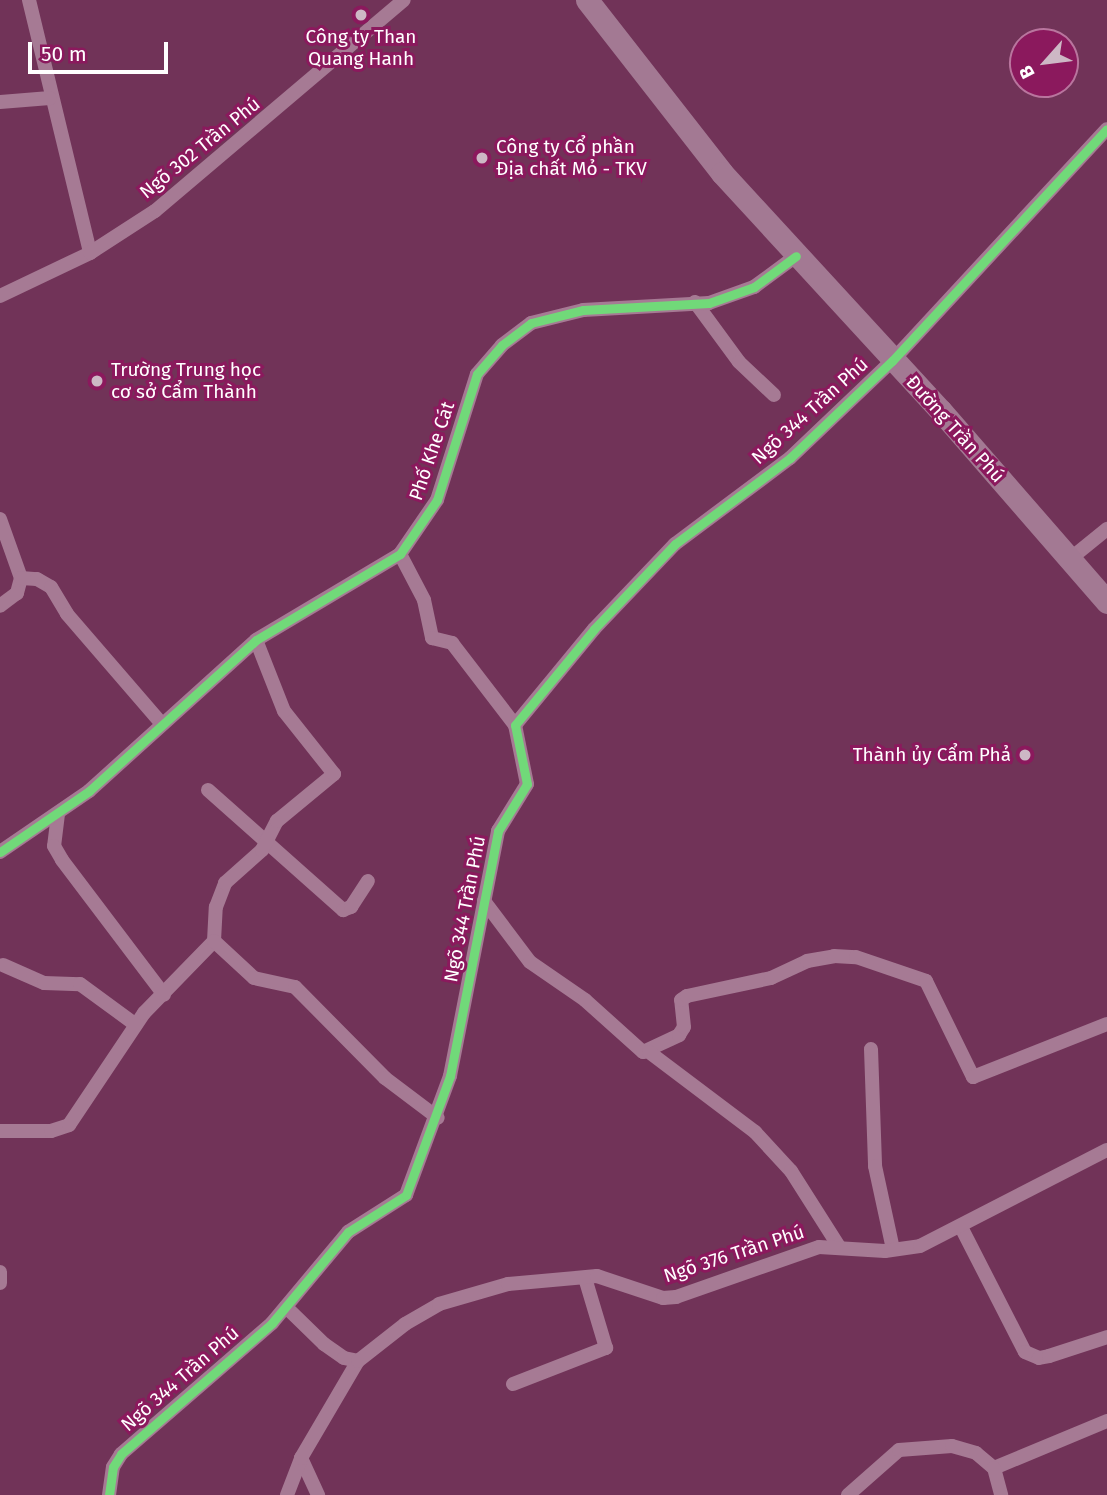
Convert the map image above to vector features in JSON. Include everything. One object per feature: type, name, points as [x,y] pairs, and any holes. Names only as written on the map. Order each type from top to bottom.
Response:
[{"type":"main road","name":"Đường Trần Phú","points":[[587,0],[722,173],[1107,602]]},
{"type":"street","points":[[29,0],[50,98],[90,253]]},
{"type":"street","name":"Ngõ 302 Trần Phú","points":[[0,296],[90,253],[176,194],[404,0]]},
{"type":"street","points":[[0,102],[50,98]]},
{"type":"street","name":"Ngõ 344 Trần Phú","points":[[109,1495],[113,1467],[121,1454],[286,1307],[323,1256],[348,1232],[406,1195],[438,1118],[498,831],[527,784],[515,725],[594,629],[676,544],[790,458],[892,361],[1107,129]]},
{"type":"street","name":"Phố Khe Cát","points":[[0,852],[58,814],[256,640],[400,554],[437,500],[477,374],[502,345],[546,317],[695,302],[709,303],[754,288],[796,256]]},
{"type":"street","points":[[695,302],[740,362],[774,395]]},
{"type":"street","points":[[0,519],[21,578],[17,593],[0,606]]},
{"type":"street","points":[[1070,559],[1107,528]]},
{"type":"street","points":[[400,554],[424,600],[432,638],[452,643],[515,725]]},
{"type":"street","points":[[21,578],[37,579],[51,587],[67,614],[163,724]]},
{"type":"street","points":[[0,1131],[51,1131],[69,1125],[136,1025],[214,941],[216,907],[225,883],[265,842],[277,821],[334,774],[284,711],[256,640]]},
{"type":"street","points":[[208,790],[343,910],[351,906],[368,881]]},
{"type":"street","points":[[58,814],[54,846],[62,860],[164,995]]},
{"type":"street","points":[[484,901],[530,962],[585,1000],[635,1047],[649,1052],[755,1132],[791,1171],[838,1245]]},
{"type":"street","points":[[214,941],[254,978],[295,987],[385,1078],[438,1118]]},
{"type":"street","points":[[649,1052],[679,1035],[684,1027],[681,1000],[687,996],[771,978],[821,957],[856,957],[926,981],[965,1069],[975,1077],[1107,1024]]},
{"type":"street","points":[[3,965],[44,983],[80,984],[136,1025]]},
{"type":"street","points":[[871,1049],[874,1166],[894,1249]]},
{"type":"street","name":"Ngõ 376 Trần Phú","points":[[287,1495],[301,1458],[358,1361],[405,1324],[467,1293],[508,1284],[607,1278],[663,1298],[676,1297],[819,1247],[838,1245],[894,1249],[920,1246],[1107,1150]]},
{"type":"street","points":[[961,1227],[1025,1352],[1039,1358],[1107,1337]]},
{"type":"street","points":[[0,1272],[0,1283]]},
{"type":"street","points":[[513,1384],[606,1348],[585,1278]]},
{"type":"street","points":[[286,1307],[324,1344],[344,1358],[358,1361]]},
{"type":"street","points":[[994,1468],[1107,1421]]},
{"type":"street","points":[[848,1495],[899,1450],[952,1446],[976,1453],[994,1468],[1000,1495]]},
{"type":"street","points":[[301,1458],[318,1495]]},
{"type":"cycle path","points":[[109,1495],[113,1467],[121,1454],[272,1323],[348,1232],[406,1195],[450,1076],[498,831],[527,784],[515,725],[594,629],[675,544],[790,458],[892,361],[1107,129]]},
{"type":"cycle path","points":[[0,852],[89,791],[256,640],[400,554],[437,500],[477,374],[502,345],[531,323],[583,310],[709,303],[754,287],[796,256]]},
{"type":"place","name":"Công ty Than Quang Hanh","points":[[361,15]]},
{"type":"place","name":"Công ty Cổ phần Địa chất Mỏ - TKV","points":[[482,158]]},
{"type":"place","name":"Trường Trung học cơ sở Cẩm Thành","points":[[97,381]]},
{"type":"place","name":"Thành ủy Cẩm Phả","points":[[1025,755]]}]
